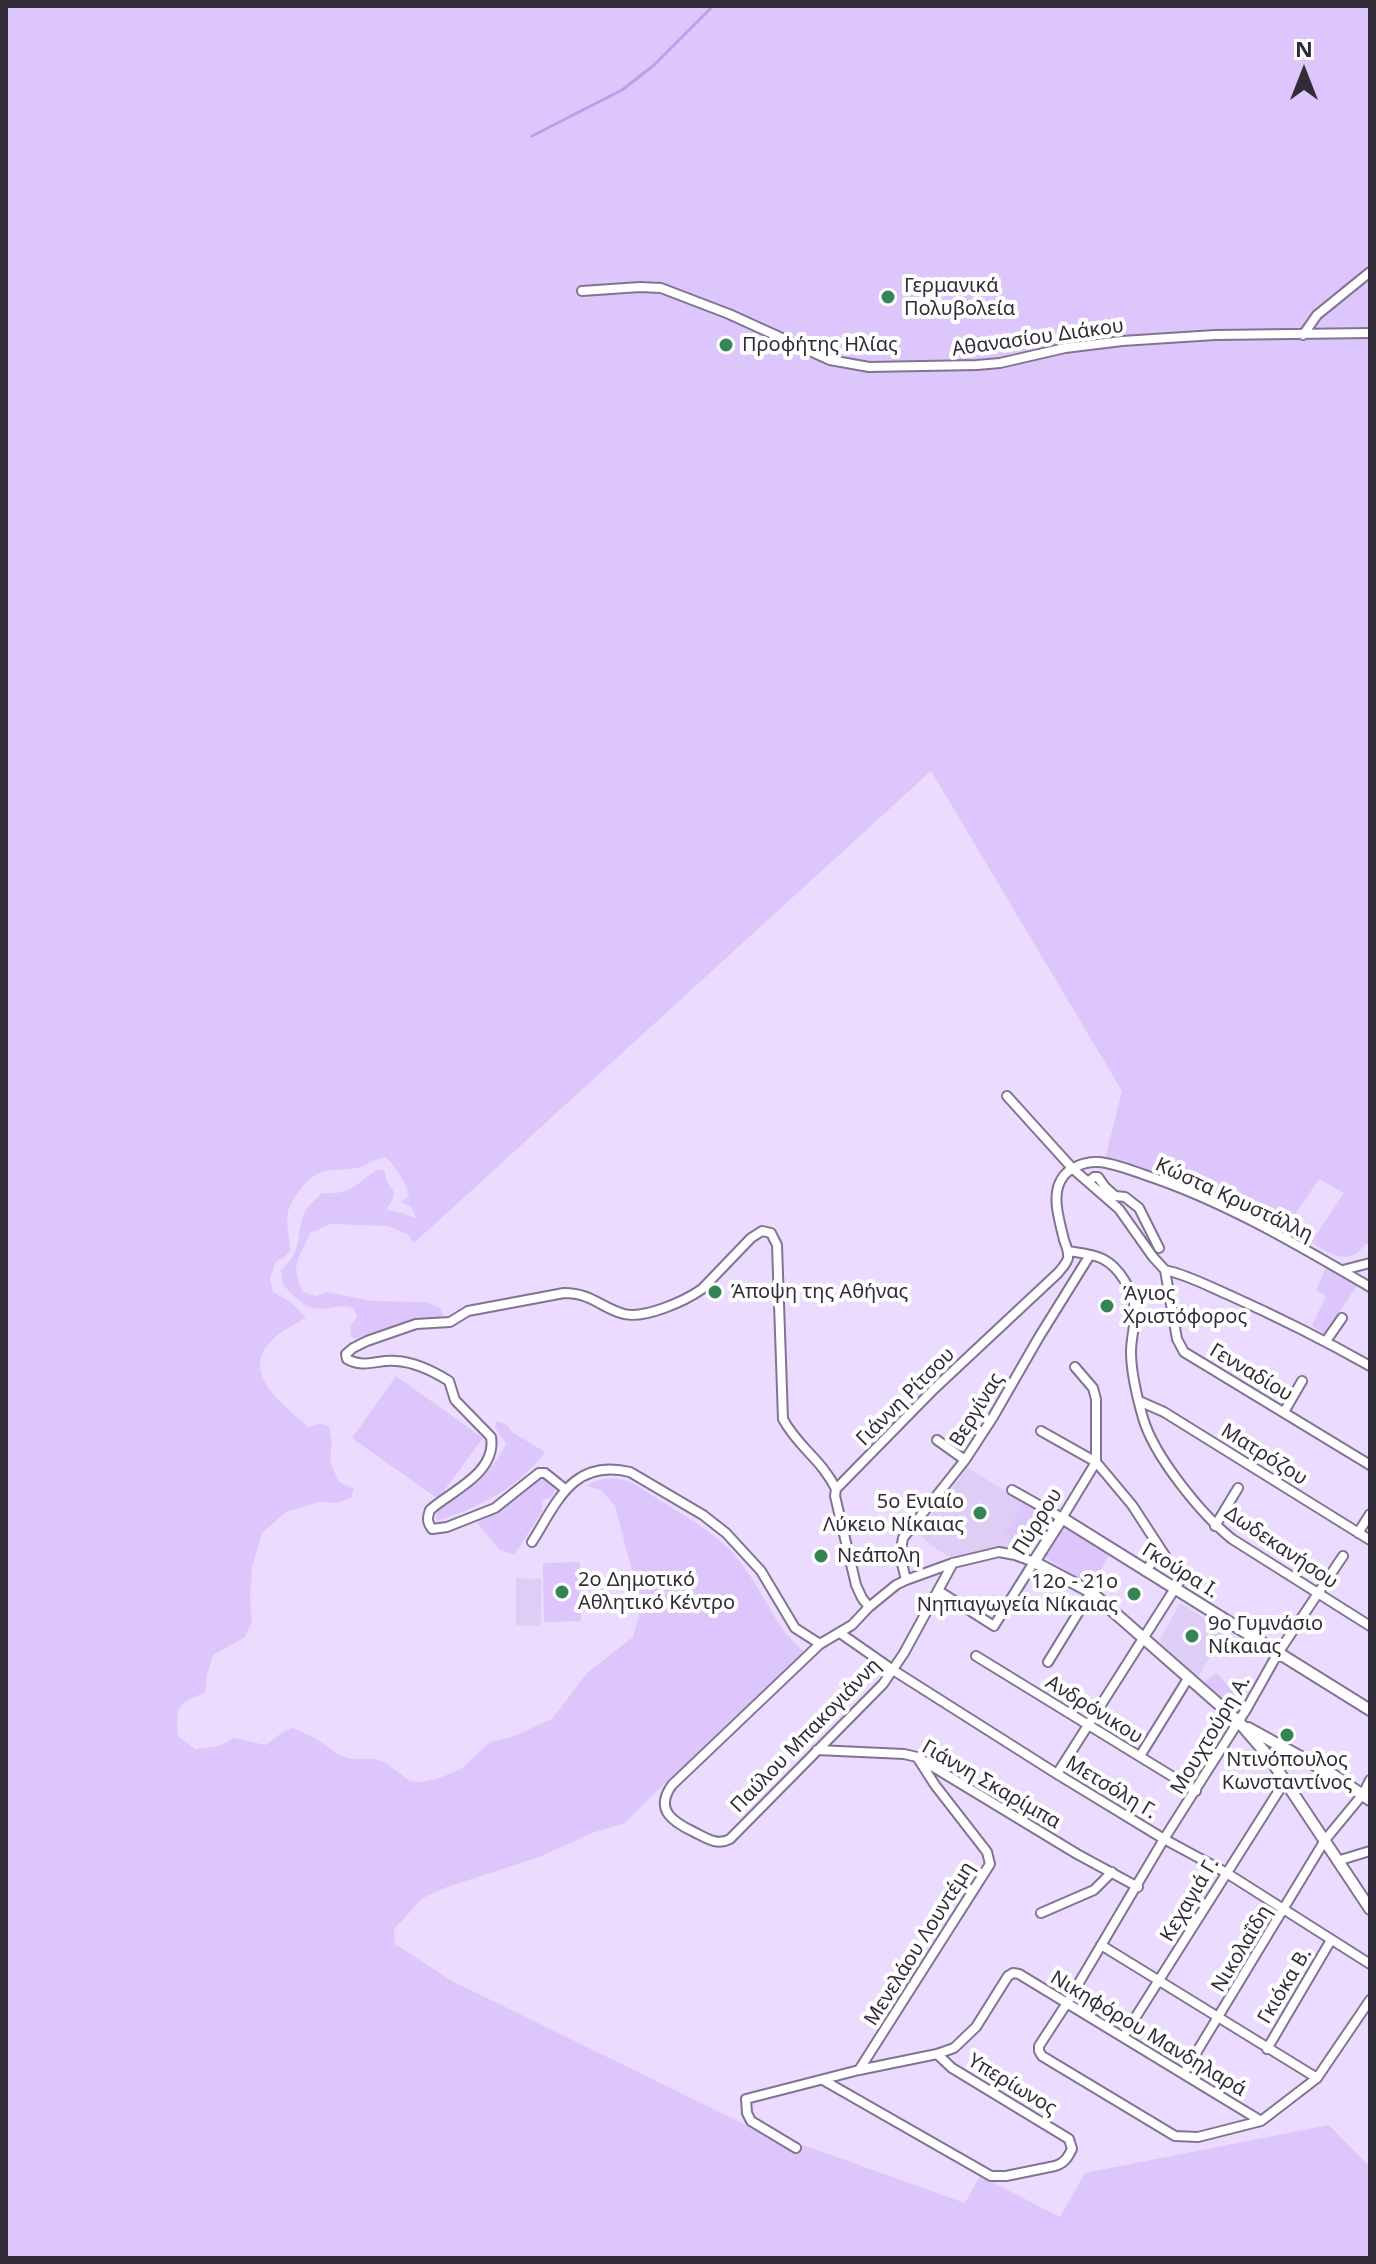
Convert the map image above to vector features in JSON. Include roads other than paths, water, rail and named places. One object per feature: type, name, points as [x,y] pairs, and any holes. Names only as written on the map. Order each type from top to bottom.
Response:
[{"type":"street","points":[[1303,335],[1317,315],[1370,272]]},
{"type":"street","name":"Αθανασίου Διάκου","points":[[582,291],[661,288],[729,314],[830,360],[869,367],[948,367],[1000,363],[1065,348],[1122,341],[1215,335],[1370,333]]},
{"type":"street","name":"Γενναδίου","points":[[1007,1096],[1073,1169],[1119,1209],[1165,1270],[1177,1339],[1184,1352],[1370,1465]]},
{"type":"street","name":"Κώστα Κρυστάλλη","points":[[1073,1169],[1087,1163],[1110,1163],[1163,1181],[1290,1241],[1370,1287]]},
{"type":"street","points":[[1068,1251],[1059,1217],[1057,1191],[1060,1180],[1073,1169]]},
{"type":"street","points":[[1088,1182],[1098,1177],[1115,1196],[1125,1197],[1139,1208],[1159,1248]]},
{"type":"street","points":[[565,1489],[545,1473],[539,1473],[495,1508],[447,1527],[432,1529],[427,1517],[430,1510],[475,1477],[488,1457],[491,1437],[455,1400],[449,1381],[429,1369],[397,1361],[363,1365],[347,1359],[346,1354],[367,1341],[416,1324],[450,1322],[468,1311],[564,1293],[583,1295],[624,1314],[650,1313],[695,1294],[751,1238],[762,1231],[771,1233],[777,1245],[783,1419],[788,1430],[826,1470],[836,1489],[835,1496],[858,1592],[869,1607]]},
{"type":"street","name":"Δωδεκανήσου","points":[[1068,1251],[1110,1263],[1132,1297],[1135,1319],[1131,1358],[1148,1432],[1193,1501],[1215,1526],[1232,1539],[1370,1626]]},
{"type":"street","name":"Γιάννη Ρίτσου","points":[[836,1489],[934,1389],[1058,1273],[1067,1262],[1068,1251]]},
{"type":"street","name":"Βεργίνας","points":[[906,1580],[900,1555],[903,1538],[965,1460],[1090,1255]]},
{"type":"street","points":[[1342,1271],[1370,1263]]},
{"type":"street","points":[[1165,1270],[1227,1294],[1326,1341],[1370,1366]]},
{"type":"street","points":[[1326,1341],[1342,1318]]},
{"type":"street","points":[[1075,1367],[1093,1388],[1096,1399],[1096,1462]]},
{"type":"street","points":[[1284,1412],[1302,1381]]},
{"type":"street","name":"Ματρόζου","points":[[1139,1401],[1164,1412],[1370,1540]]},
{"type":"street","points":[[1041,1431],[1096,1462],[1132,1505],[1181,1579],[1057,1774]]},
{"type":"street","points":[[937,1440],[965,1460]]},
{"type":"street","name":"Πύρρου","points":[[939,1591],[994,1626],[1096,1462]]},
{"type":"street","points":[[532,1542],[565,1489],[580,1477],[604,1470],[630,1472],[703,1515],[745,1552],[761,1571],[789,1622],[803,1635],[820,1644],[852,1625],[886,1592],[906,1580],[953,1563],[999,1552],[1034,1562],[1091,1592],[1239,1722],[1264,1750],[1370,1909]]},
{"type":"street","points":[[1215,1526],[1238,1488]]},
{"type":"street","name":"Γκούρα Ι.","points":[[1012,1490],[1370,1710]]},
{"type":"street","points":[[1358,1533],[1370,1514]]},
{"type":"street","points":[[1145,1571],[1162,1551]]},
{"type":"street","name":"Μουχτούρη Α.","points":[[1261,2121],[1198,2137],[1175,2136],[1042,2056],[1039,2046],[1239,1722],[1278,1653],[1343,1556]]},
{"type":"street","name":"Παύλου Μπακογιάννη","points":[[820,1644],[672,1785],[665,1799],[665,1807],[679,1824],[711,1841],[725,1842],[883,1684],[953,1563]]},
{"type":"street","points":[[1048,1662],[1091,1592]]},
{"type":"street","name":"Μετσόλη Γ.","points":[[840,1633],[1057,1774],[1225,1872],[1370,1964]]},
{"type":"street","name":"Ανδρόνικου","points":[[976,1656],[1196,1791]]},
{"type":"street","points":[[1140,1756],[1189,1677]]},
{"type":"street","points":[[1239,1722],[1367,1797]]},
{"type":"street","name":"Γιάννη Σκαρίμπα","points":[[817,1750],[917,1757],[1077,1854],[1138,1887]]},
{"type":"street","name":"Μενελάου Λουντέμη","points":[[859,2070],[990,1864],[987,1852],[917,1757]]},
{"type":"street","name":"Νικολαΐδη","points":[[1184,2073],[1325,1840],[1367,1797],[1370,1780]]},
{"type":"street","name":"Κεχαγιά Γ.","points":[[1123,2037],[1285,1781]]},
{"type":"street","points":[[1337,1861],[1370,1851]]},
{"type":"street","points":[[1041,1913],[1094,1890],[1112,1872]]},
{"type":"street","name":"Γκιόκα Β.","points":[[1267,2049],[1331,1940]]},
{"type":"street","points":[[1101,1945],[1317,2078]]},
{"type":"street","name":"Νικηφόρου Μανδηλαρά","points":[[937,2054],[954,2048],[964,2040],[976,2027],[1008,1976],[1019,1974],[1261,2121]]},
{"type":"street","points":[[1261,2121],[1317,2078],[1370,2000]]},
{"type":"street","points":[[796,2148],[751,2121],[745,2101],[822,2079],[937,2054]]},
{"type":"street","name":"Υπερίωνος","points":[[822,2079],[984,2173],[998,2177],[1062,2164],[1068,2157],[1071,2143],[1062,2135],[952,2068],[937,2054]]},
{"type":"waterway","points":[[532,136],[622,90],[653,66],[713,6]]},
{"type":"place","name":"Γερμανικά Πολυβολεία","points":[[888,297]]},
{"type":"place","name":"Προφήτης Ηλίας","points":[[726,345]]},
{"type":"place","name":"Άποψη της Αθήνας","points":[[715,1292]]},
{"type":"place","name":"Άγιος Χριστόφορος","points":[[1107,1306]]},
{"type":"place","name":"5ο Ενιαίο Λύκειο Νίκαιας","points":[[980,1513]]},
{"type":"place","name":"Νεάπολη","points":[[821,1556]]},
{"type":"place","name":"2o Δημοτικό Αθλητικό Κέντρο","points":[[562,1592]]},
{"type":"place","name":"12ο - 21ο Νηπιαγωγεία Νίκαιας","points":[[1134,1594]]},
{"type":"place","name":"9ο Γυμνάσιο Νίκαιας","points":[[1192,1636]]},
{"type":"place","name":"Ντινόπουλος Κωνσταντίνος","points":[[1287,1735]]}]
